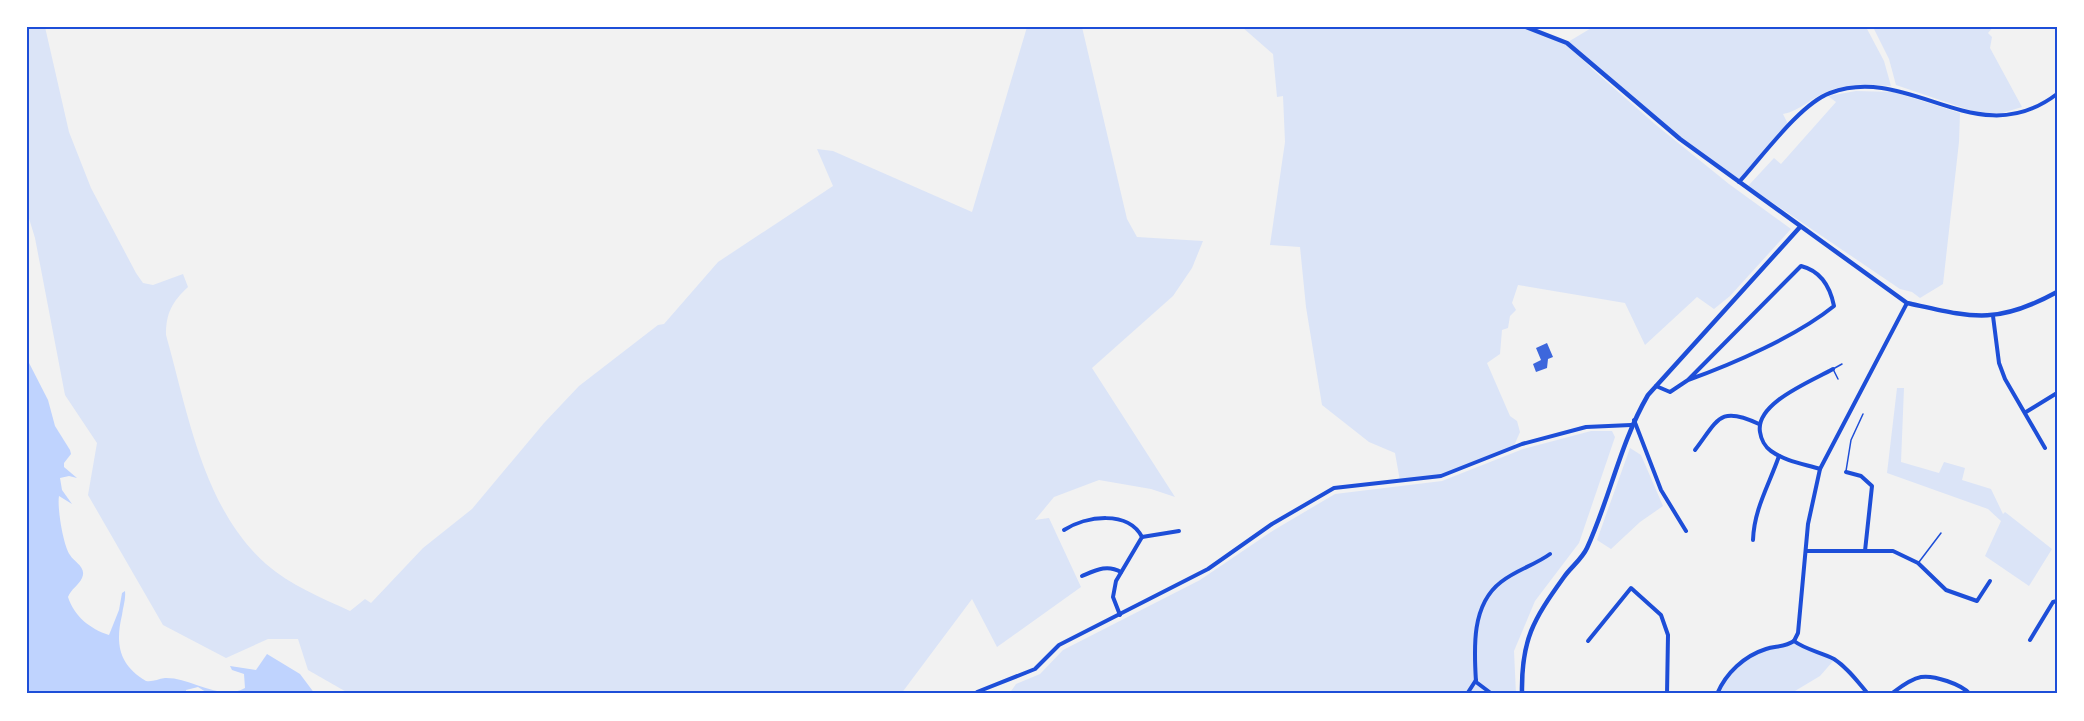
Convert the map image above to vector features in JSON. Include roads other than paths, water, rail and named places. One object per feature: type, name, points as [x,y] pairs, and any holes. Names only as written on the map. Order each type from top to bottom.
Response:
[{"type":"street","points":[[1526,27],[1567,43],[1680,139],[1907,303],[1959,315],[1993,316],[2023,308],[2057,292]]},
{"type":"street","points":[[1738,183],[1808,105],[1830,93],[1856,87],[1894,89],[1972,115],[2001,116],[2043,104],[2057,94]]},
{"type":"street","points":[[1522,694],[1522,660],[1529,632],[1564,577],[1586,551],[1634,419],[1655,386],[1800,227]]},
{"type":"street","points":[[1655,386],[1670,392],[1688,380],[1801,266],[1815,270],[1831,290],[1834,306],[1816,320],[1714,371],[1688,380]]},
{"type":"street","points":[[1717,694],[1731,671],[1744,661],[1767,649],[1794,641],[1798,633],[1810,506],[1820,469],[1907,303]]},
{"type":"street","points":[[1993,316],[1999,363],[2005,379],[2045,448]]},
{"type":"street","points":[[1820,469],[1779,456],[1768,450],[1761,437],[1759,423],[1765,411],[1776,401],[1833,369]]},
{"type":"street","points":[[2026,412],[2057,393]]},
{"type":"street","points":[[1695,450],[1717,420],[1729,414],[1740,415],[1759,423]]},
{"type":"street","points":[[1634,419],[1661,490],[1686,531]]},
{"type":"street","points":[[976,692],[1035,669],[1059,645],[1208,569],[1272,524],[1334,489],[1441,477],[1543,438],[1589,426],[1631,425]]},
{"type":"street","points":[[1753,540],[1757,507],[1770,483],[1779,456]]},
{"type":"street","points":[[1846,472],[1861,476],[1872,486],[1865,551]]},
{"type":"street","points":[[1064,530],[1077,522],[1095,518],[1111,519],[1137,528],[1142,537]]},
{"type":"street","points":[[1120,615],[1113,597],[1116,581],[1142,537],[1179,531]]},
{"type":"street","points":[[1806,551],[1893,551],[1918,563],[1946,590],[1977,601],[1990,581]]},
{"type":"street","points":[[1491,694],[1483,690],[1476,680],[1474,652],[1480,613],[1500,582],[1550,554]]},
{"type":"street","points":[[1082,576],[1098,569],[1112,567],[1121,572]]},
{"type":"street","points":[[1588,641],[1631,588],[1661,615],[1668,635],[1667,694]]},
{"type":"street","points":[[2030,640],[2057,600]]},
{"type":"street","points":[[1794,641],[1804,648],[1834,660],[1851,673],[1868,694]]},
{"type":"street","points":[[1891,694],[1904,684],[1921,677],[1946,681],[1970,694]]},
{"type":"street","points":[[1467,694],[1476,680]]},
{"type":"lane","points":[[1838,379],[1833,369],[1842,364]]},
{"type":"lane","points":[[1846,472],[1851,440],[1863,414]]},
{"type":"lane","points":[[1918,563],[1941,533]]},
{"type":"water","points":[[27,359],[48,400],[55,426],[70,450],[71,454],[64,463],[64,467],[77,478],[69,476],[60,478],[62,490],[72,504],[59,496],[59,508],[67,550],[83,571],[81,580],[68,597],[79,616],[95,629],[109,635],[119,610],[122,593],[125,591],[119,635],[121,653],[130,668],[146,681],[175,679],[216,691],[235,692],[245,688],[244,674],[232,670],[230,666],[256,670],[267,654],[300,674],[315,694],[209,694],[198,687],[186,690],[186,694],[27,694]]}]
